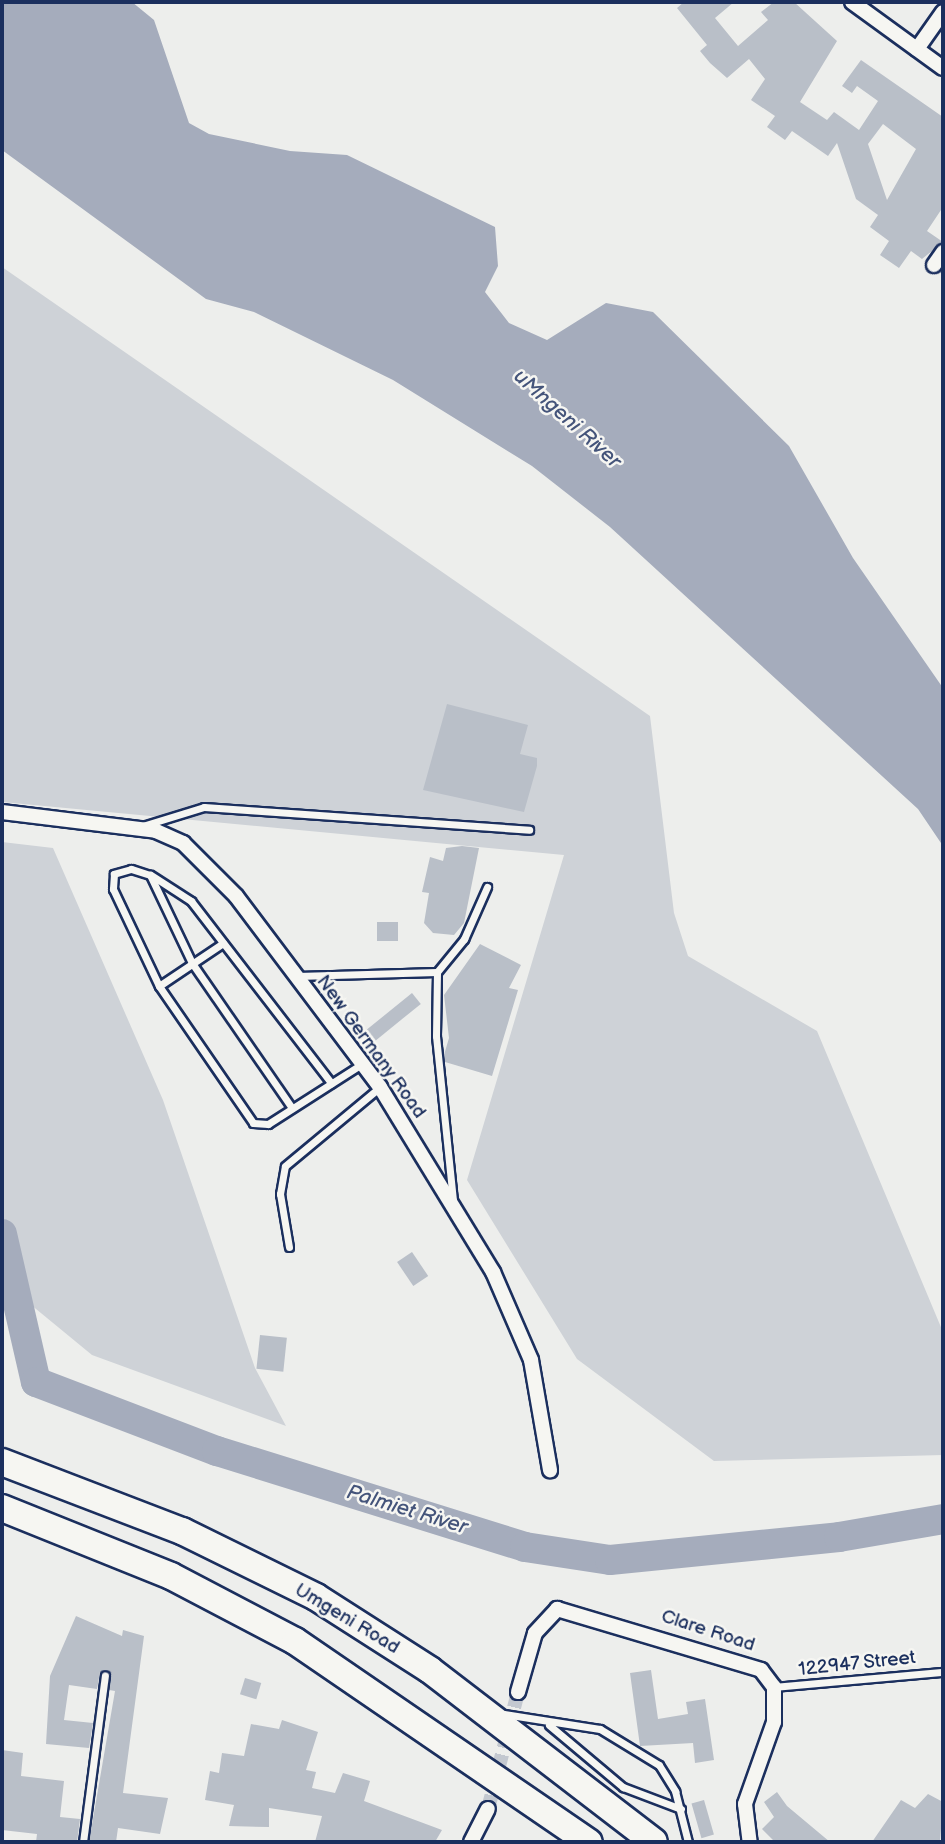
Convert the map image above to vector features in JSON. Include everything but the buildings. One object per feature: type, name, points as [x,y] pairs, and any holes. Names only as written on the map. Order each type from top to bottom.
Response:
[{"type":"highway","name":"Umgeni Road","points":[[2,1462],[182,1531],[316,1597],[478,1706],[654,1842]]},
{"type":"highway","points":[[2,1508],[172,1576],[295,1641],[589,1842]]},
{"type":"street","points":[[852,2],[943,68]]},
{"type":"street","points":[[917,49],[943,12]]},
{"type":"street","points":[[934,265],[943,252]]},
{"type":"street","name":"New Germany Road","points":[[2,812],[139,827],[183,843],[208,864],[380,1087],[454,1204],[521,1326],[550,1470]]},
{"type":"street","name":"Clare Road","points":[[518,1692],[542,1619],[566,1608],[753,1665],[774,1687]]},
{"type":"street","points":[[750,1842],[743,1819],[774,1722],[774,1687]]},
{"type":"street","points":[[471,1842],[488,1809]]},
{"type":"lane","points":[[139,827],[204,807],[529,830]]},
{"type":"lane","points":[[331,1083],[179,888],[131,869],[114,874],[110,883],[159,986],[253,1123],[268,1124],[362,1063]]},
{"type":"lane","points":[[150,875],[192,963],[292,1108]]},
{"type":"lane","points":[[454,1204],[436,1036],[437,972],[464,939],[487,887]]},
{"type":"lane","points":[[159,986],[223,943]]},
{"type":"lane","points":[[296,976],[325,970],[437,972]]},
{"type":"lane","points":[[289,1247],[280,1194],[285,1166],[380,1087]]},
{"type":"lane","name":"122947 Street","points":[[774,1687],[943,1672]]},
{"type":"lane","points":[[83,1842],[105,1675]]},
{"type":"lane","points":[[478,1706],[549,1725],[580,1725],[625,1742],[659,1765],[681,1809],[688,1842]]},
{"type":"lane","points":[[549,1725],[623,1787],[681,1809]]},
{"type":"shaded area","points":[[2,267],[650,716],[674,913],[688,956],[817,1031],[943,1332],[943,1455],[714,1461],[577,1359],[467,1180],[564,855],[2,802]]},
{"type":"shaded area","points":[[2,842],[53,848],[163,1100],[255,1368],[286,1426],[92,1355],[2,1281]]},
{"type":"water","name":"uMngeni River","points":[[2,2],[132,2],[154,20],[189,123],[209,134],[290,151],[347,155],[495,227],[498,266],[485,292],[509,323],[547,340],[606,303],[653,312],[789,446],[853,558],[943,688],[943,846],[918,809],[610,527],[532,466],[393,380],[254,312],[206,299],[2,150]]},
{"type":"waterway","name":"Palmiet River","points":[[2,1234],[36,1382],[217,1451],[525,1547],[610,1560],[839,1537],[943,1519]]},
{"type":"tunnel","points":[[488,1809],[518,1692]]}]
